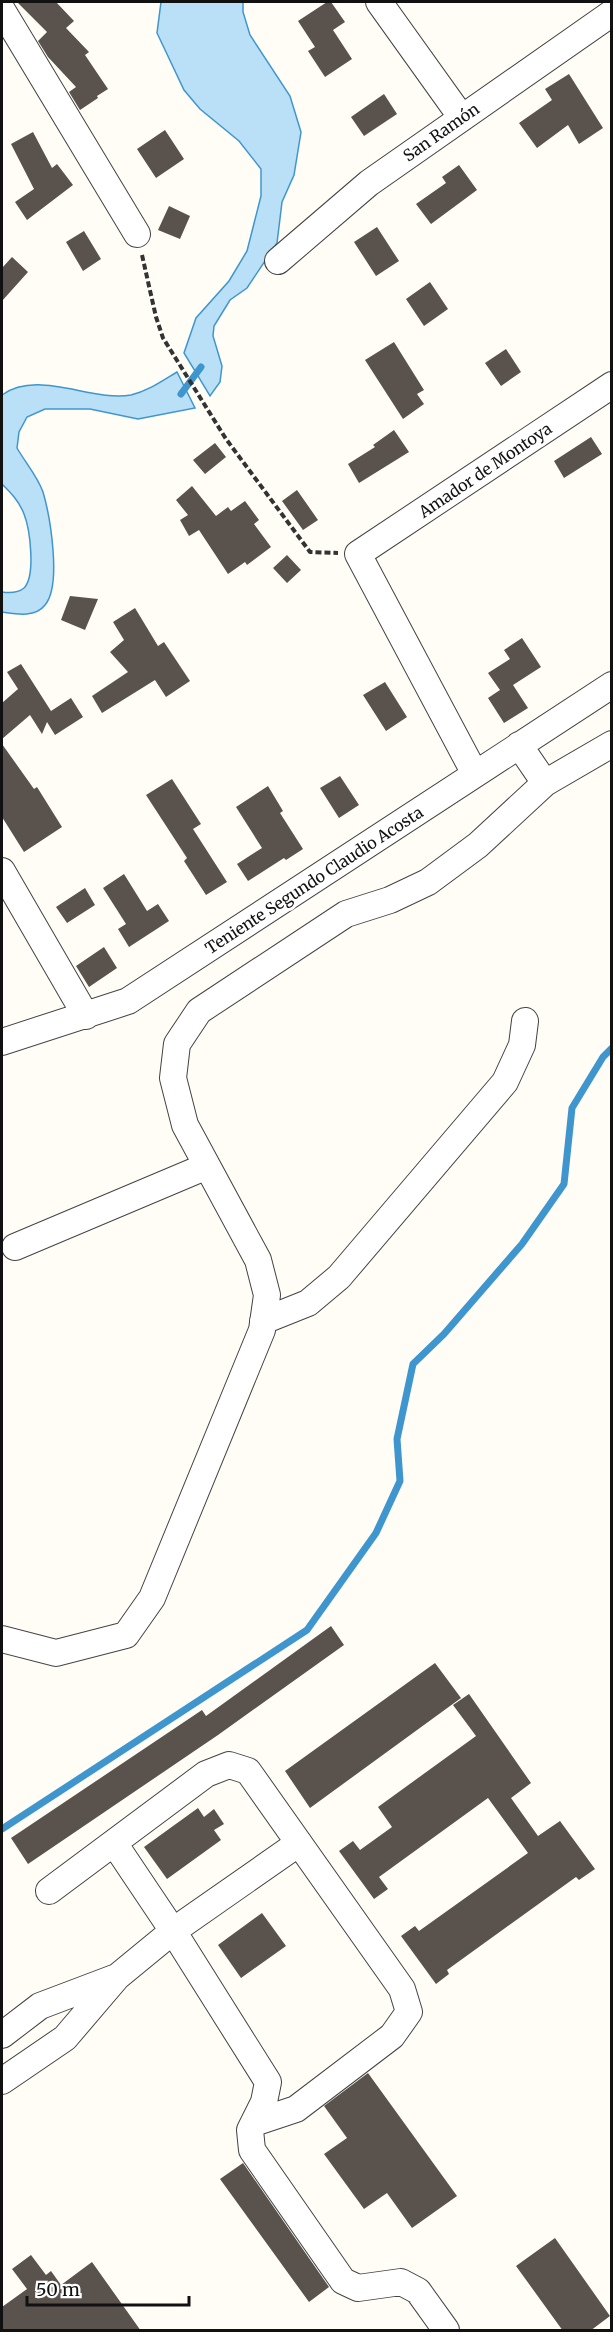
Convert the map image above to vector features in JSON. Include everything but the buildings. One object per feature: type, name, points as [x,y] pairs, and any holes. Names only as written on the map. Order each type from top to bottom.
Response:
[{"type":"street","points":[[379,2],[462,118]]},
{"type":"street","points":[[2,10],[137,234]]},
{"type":"street","name":"San Ramón","points":[[278,261],[369,183],[612,13]]},
{"type":"street","name":"Amador de Montoya","points":[[358,554],[612,385]]},
{"type":"street","points":[[358,554],[475,774]]},
{"type":"street","name":"Teniente Segundo Claudio Acosta","points":[[2,1042],[128,1001],[612,685]]},
{"type":"street","points":[[519,745],[545,783]]},
{"type":"street","points":[[2,1639],[56,1653],[126,1635],[152,1598],[262,1330],[267,1295],[258,1260],[185,1125],[173,1078],[177,1044],[199,1011],[346,914],[390,900],[428,882],[478,845],[545,783],[608,750]]},
{"type":"street","points":[[2,871],[86,1016]]},
{"type":"street","points":[[263,1321],[308,1303],[339,1277],[505,1082],[522,1045],[525,1021]]},
{"type":"street","points":[[15,1247],[207,1166]]},
{"type":"street","points":[[49,1891],[206,1774],[229,1765],[248,1771],[402,1989],[409,2012],[392,2036],[296,2109],[254,2123]]},
{"type":"street","points":[[114,1843],[173,1931],[268,2082],[264,2102],[250,2130],[252,2150],[343,2281],[358,2288],[401,2282],[418,2291],[446,2331]]},
{"type":"street","points":[[2,2081],[64,2038],[117,1977],[173,1931],[299,1843]]},
{"type":"street","points":[[2,2035],[40,2006],[117,1977]]},
{"type":"path","points":[[137,234],[163,338],[226,439],[310,552],[358,554]]},
{"type":"water","points":[[161,2],[243,2],[243,12],[250,35],[290,96],[301,132],[294,175],[282,202],[277,243],[247,288],[230,300],[214,326],[213,336],[222,366],[220,382],[210,396],[184,353],[196,318],[229,281],[247,251],[261,196],[261,169],[239,141],[200,109],[184,90],[157,33]]},
{"type":"water","points":[[177,372],[195,408],[138,419],[90,409],[45,409],[27,417],[19,432],[17,448],[43,492],[53,550],[53,582],[45,605],[36,612],[13,614],[2,612],[2,592],[19,591],[24,588],[28,582],[31,563],[30,541],[24,514],[12,494],[2,484],[2,395],[16,388],[48,385],[115,396],[131,395]]},
{"type":"waterway","points":[[181,394],[201,367]]},
{"type":"waterway","points":[[2,1829],[307,1630],[376,1533],[400,1481],[397,1439],[413,1364],[444,1334],[522,1244],[564,1184],[572,1108],[603,1057],[612,1048]]}]
